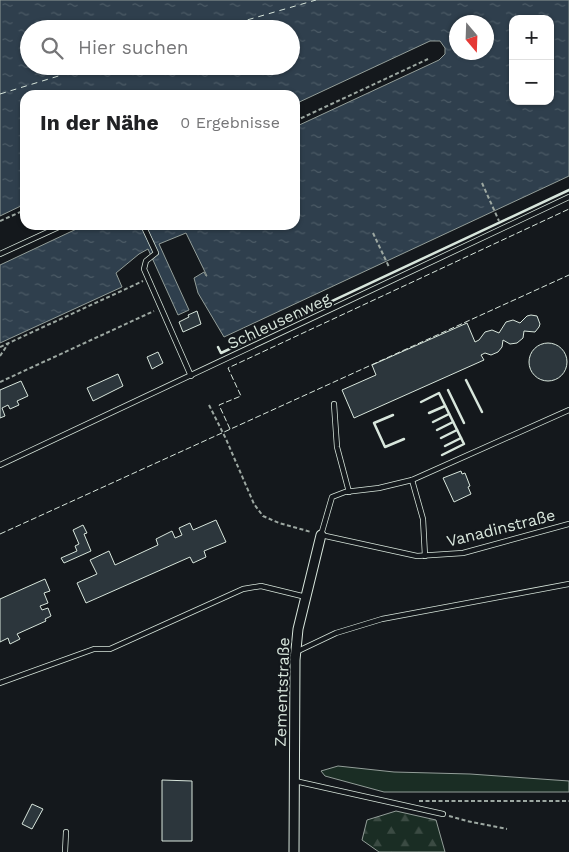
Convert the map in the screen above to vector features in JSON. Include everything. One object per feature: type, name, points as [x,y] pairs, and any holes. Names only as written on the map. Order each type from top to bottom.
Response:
[{"type":"street","name":"Zementstraße","points":[[294,852],[296,652],[298,629],[321,535]]},
{"type":"lane","name":"Schleusenweg","points":[[0,465],[569,197]]},
{"type":"lane","points":[[0,254],[52,230]]},
{"type":"lane","points":[[145,230],[156,253],[146,261],[144,268],[191,376]]},
{"type":"lane","points":[[334,404],[337,447],[349,492]]},
{"type":"lane","points":[[321,535],[332,497],[412,480],[569,410]]},
{"type":"lane","points":[[412,480],[423,519],[425,556]]},
{"type":"lane","name":"Vanadinstraße","points":[[321,535],[417,556],[425,556],[463,553],[569,524]]},
{"type":"lane","points":[[296,652],[336,633],[382,619],[569,584]]},
{"type":"lane","points":[[0,683],[94,649],[110,649],[243,588],[261,586],[306,597]]},
{"type":"lane","points":[[295,781],[443,814]]},
{"type":"lane","points":[[66,832],[66,852]]},
{"type":"path","points":[[300,119],[428,60]]},
{"type":"path","points":[[482,183],[499,221]]},
{"type":"path","points":[[0,221],[20,212]]},
{"type":"path","points":[[374,233],[389,267]]},
{"type":"path","points":[[0,347],[148,279]]},
{"type":"path","points":[[0,382],[160,308]]},
{"type":"path","points":[[0,356],[9,343]]},
{"type":"path","points":[[209,405],[254,504],[263,516],[279,523],[321,535]]},
{"type":"path","points":[[410,801],[569,801]]},
{"type":"path","points":[[443,814],[507,829]]},
{"type":"green space","points":[[338,766],[394,772],[470,774],[569,781],[569,792],[384,792],[325,776],[321,771]]},
{"type":"green space","points":[[396,811],[436,820],[445,852],[379,852],[362,840],[367,820]]},
{"type":"water","points":[[0,0],[569,0],[569,176],[224,337],[198,293],[194,278],[204,272],[207,276],[186,233],[159,244],[189,310],[178,315],[148,249],[116,273],[122,287],[0,343],[0,265],[74,230],[300,230],[300,125],[439,60],[445,54],[445,48],[440,41],[430,41],[300,102],[300,90],[20,90],[20,206],[0,216]]},
{"type":"building","points":[[197,311],[201,324],[183,332],[179,322]]},
{"type":"building","points":[[527,316],[537,316],[540,324],[539,327],[535,332],[524,331],[523,338],[517,343],[510,344],[503,340],[502,347],[498,352],[491,355],[485,353],[481,355],[484,360],[354,418],[342,390],[376,375],[372,365],[467,323],[475,342],[485,332],[492,330],[499,333],[506,322],[513,320],[520,323]]},
{"type":"building","points":[[548,343],[555,344],[561,349],[566,355],[566,369],[561,375],[555,380],[548,381],[541,380],[535,375],[530,369],[529,362],[530,355],[535,349],[541,344]]},
{"type":"building","points":[[158,352],[163,363],[152,369],[147,357]]},
{"type":"building","points":[[118,374],[123,386],[93,401],[87,388]]},
{"type":"building","points":[[21,381],[28,396],[17,401],[19,405],[10,409],[8,405],[2,408],[5,416],[0,418],[0,390]]},
{"type":"building","points":[[461,471],[462,474],[465,473],[471,494],[454,502],[443,478]]},
{"type":"building","points":[[216,520],[226,542],[204,551],[206,557],[193,563],[190,557],[86,603],[77,583],[97,574],[90,560],[109,551],[115,565],[158,545],[156,539],[172,531],[175,538],[182,535],[179,528],[190,523],[193,530]]},
{"type":"building","points":[[83,525],[87,533],[84,534],[91,551],[64,563],[61,558],[77,551],[75,546],[79,544],[73,530]]},
{"type":"building","points":[[45,579],[50,591],[44,593],[48,603],[40,606],[42,610],[48,608],[51,616],[45,619],[46,621],[17,634],[20,639],[10,644],[8,638],[0,642],[0,599]]},
{"type":"building","points":[[162,780],[192,781],[192,841],[162,841]]},
{"type":"building","points":[[32,804],[43,809],[32,829],[22,824]]},
{"type":"ferry route","points":[[247,20],[316,0]]},
{"type":"ferry route","points":[[0,94],[62,75]]},
{"type":"fence","points":[[230,429],[219,405],[241,396],[228,368],[569,209]]},
{"type":"fence","points":[[0,534],[569,275]]},
{"type":"wall","points":[[218,347],[221,353],[569,190]]},
{"type":"wall","points":[[466,380],[482,412]]},
{"type":"wall","points":[[448,390],[464,423]]},
{"type":"wall","points":[[421,402],[439,393],[464,444],[442,455]]},
{"type":"wall","points":[[429,413],[445,406]]},
{"type":"wall","points":[[433,422],[449,414]]},
{"type":"wall","points":[[393,415],[374,423],[385,447],[404,439]]},
{"type":"wall","points":[[437,430],[453,422]]},
{"type":"wall","points":[[441,438],[457,430]]},
{"type":"wall","points":[[445,446],[461,438]]}]
